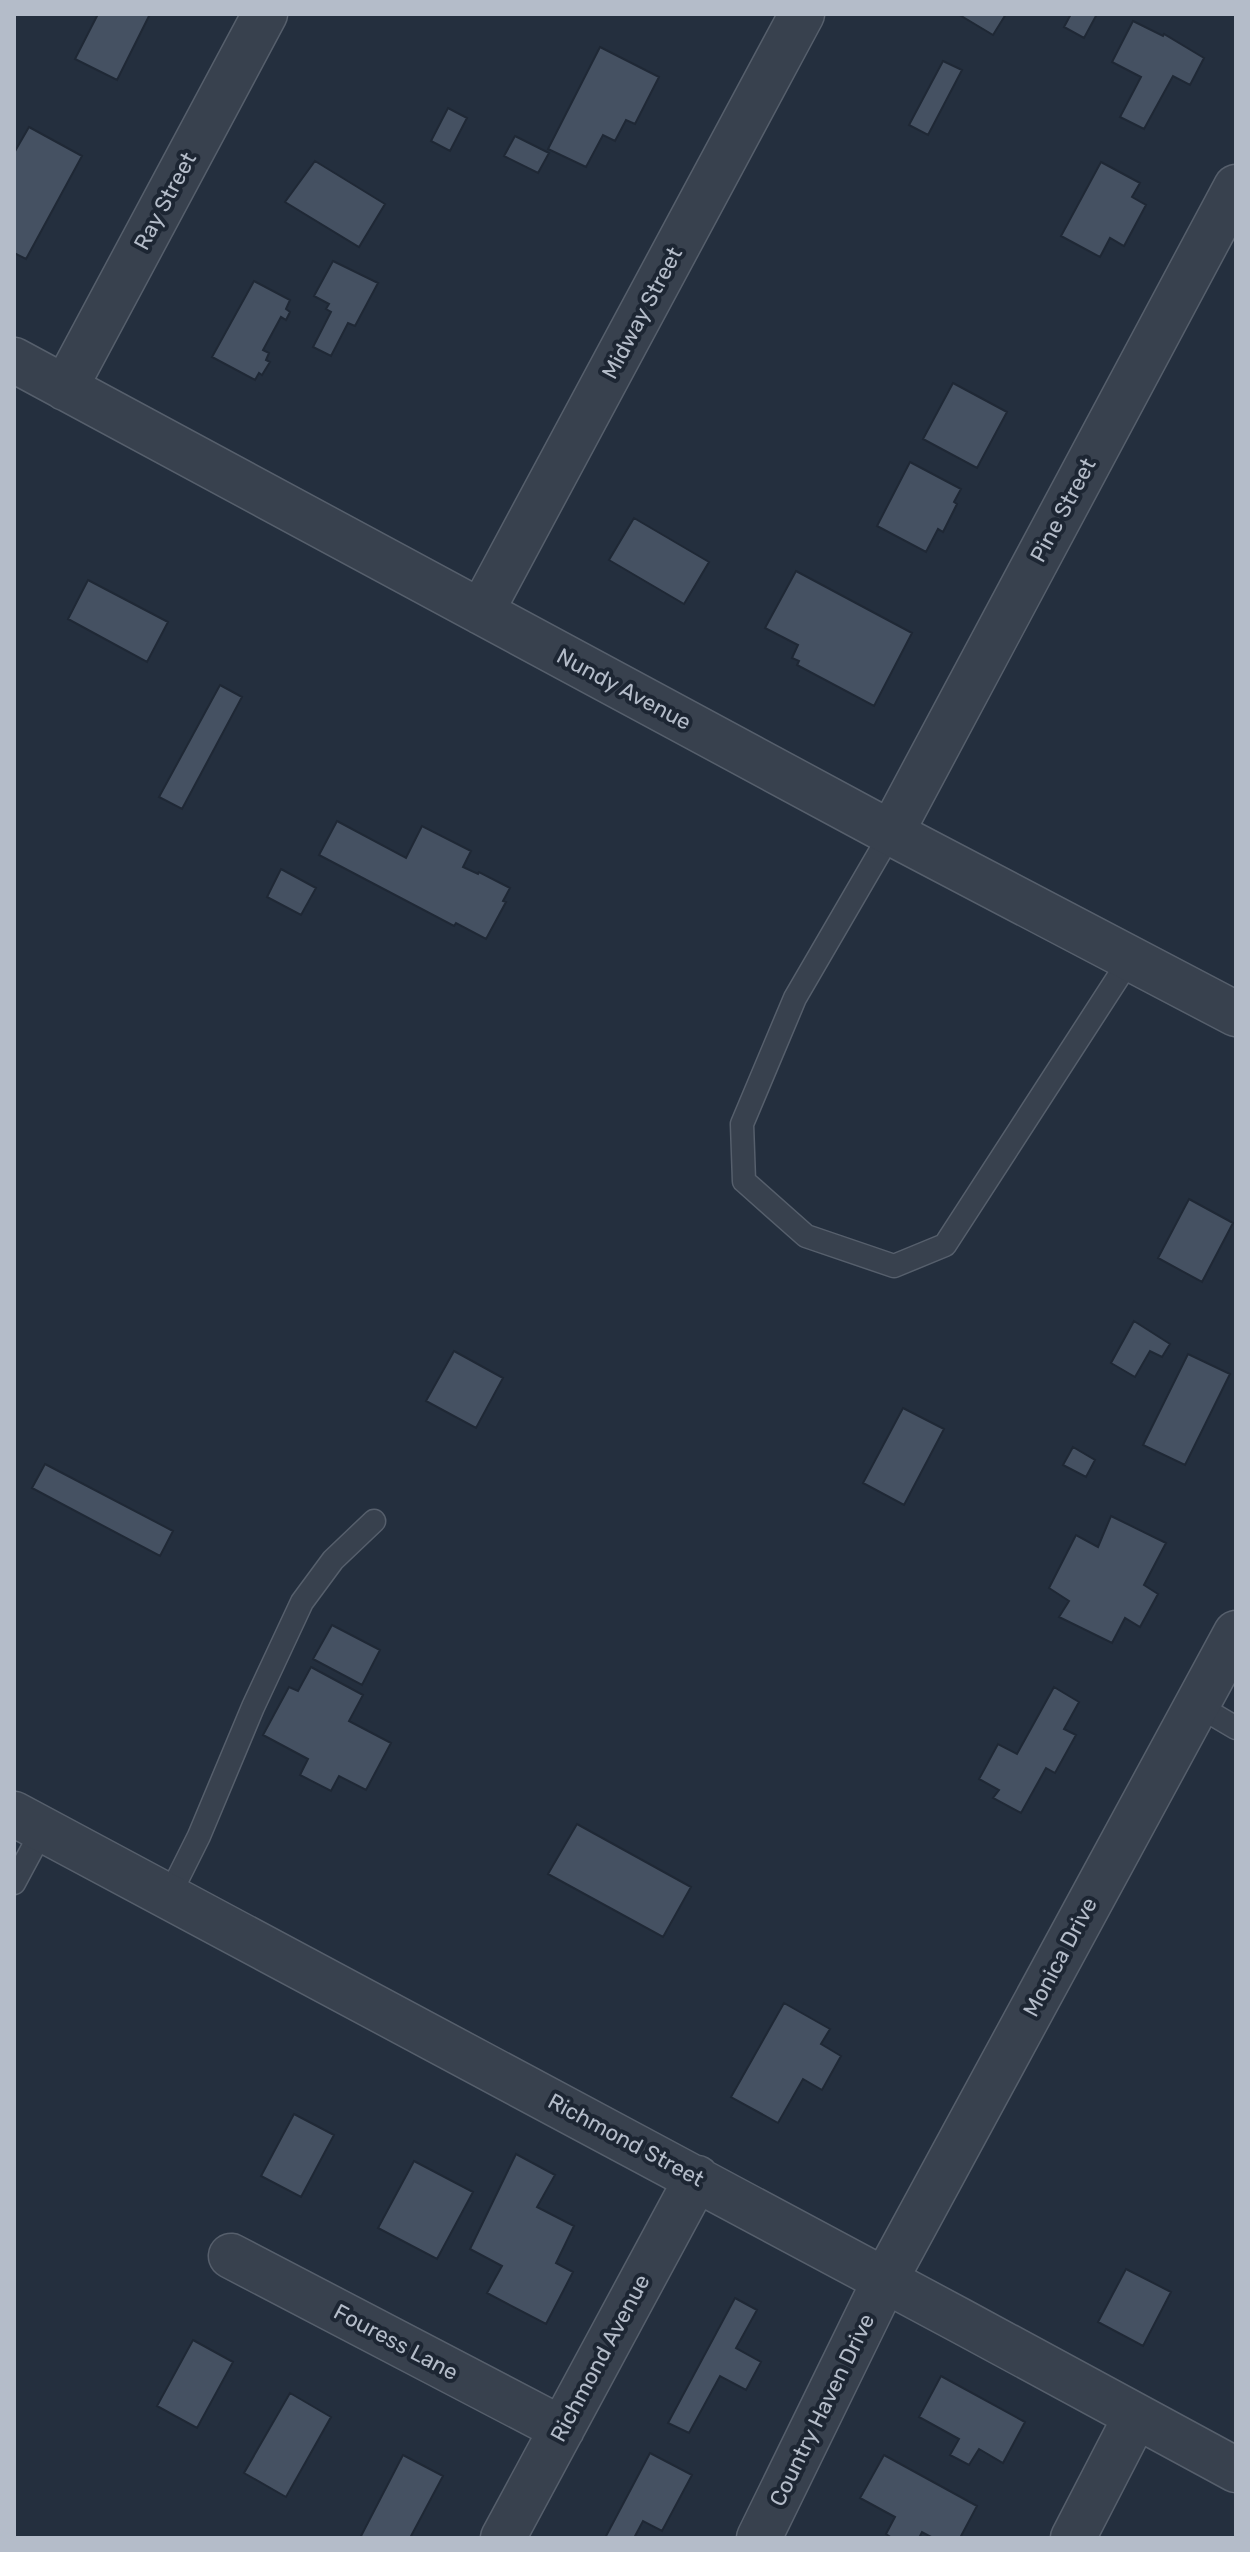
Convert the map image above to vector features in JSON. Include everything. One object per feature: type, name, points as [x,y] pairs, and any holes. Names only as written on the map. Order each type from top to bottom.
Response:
[{"type":"street","name":"Ray Street","points":[[65,388],[265,14]]},
{"type":"street","name":"Midway Street","points":[[481,612],[802,14]]},
{"type":"street","name":"Pine Street","points":[[891,833],[1236,187]]},
{"type":"street","name":"Nundy Avenue","points":[[14,360],[891,833],[1236,1014]]},
{"type":"street","name":"Monica Drive","points":[[884,2282],[1236,1633]]},
{"type":"street","name":"Richmond Street","points":[[28,1822],[697,2178],[1236,2470]]},
{"type":"street","name":"Richmond Avenue","points":[[503,2538],[697,2178]]},
{"type":"street","name":"Fouress Lane","points":[[231,2256],[562,2429]]},
{"type":"street","name":"Country Haven Drive","points":[[759,2538],[884,2282]]},
{"type":"street","points":[[1073,2538],[1136,2416]]},
{"type":"lane","points":[[891,833],[795,998],[742,1124],[744,1181],[806,1236],[894,1266],[945,1245],[1130,959]]},
{"type":"lane","points":[[169,1896],[199,1836],[253,1707],[302,1602],[333,1560],[374,1521]]},
{"type":"lane","points":[[1197,1705],[1236,1728]]},
{"type":"lane","points":[[14,1883],[28,1822]]},
{"type":"building","points":[[98,14],[150,14],[117,80],[75,59]]},
{"type":"building","points":[[958,14],[1006,14],[993,35]]},
{"type":"building","points":[[1071,14],[1097,14],[1084,38],[1064,27]]},
{"type":"building","points":[[1133,21],[1164,34],[1204,58],[1190,85],[1173,76],[1144,129],[1120,117],[1141,77],[1112,62]]},
{"type":"building","points":[[600,47],[659,77],[635,124],[626,120],[615,141],[603,135],[586,167],[548,149]]},
{"type":"building","points":[[943,61],[962,70],[928,135],[909,125]]},
{"type":"building","points":[[448,108],[467,118],[450,151],[431,141]]},
{"type":"building","points":[[29,127],[82,156],[26,259],[14,253],[14,153]]},
{"type":"building","points":[[515,136],[549,153],[538,173],[504,156]]},
{"type":"building","points":[[315,161],[385,204],[359,247],[285,202]]},
{"type":"building","points":[[1101,162],[1140,183],[1132,197],[1146,205],[1124,246],[1110,238],[1100,257],[1061,236]]},
{"type":"building","points":[[333,261],[378,283],[355,326],[348,323],[331,356],[313,347],[331,312],[326,309],[329,304],[314,296]]},
{"type":"building","points":[[254,281],[290,300],[286,320],[281,317],[263,350],[269,353],[266,360],[270,362],[255,380],[212,357]]},
{"type":"building","points":[[953,383],[1007,412],[977,468],[923,439]]},
{"type":"building","points":[[910,462],[961,489],[943,532],[938,529],[926,552],[877,526]]},
{"type":"building","points":[[634,518],[709,562],[684,604],[609,560]]},
{"type":"building","points":[[796,571],[912,633],[874,706],[797,665],[799,661],[792,658],[798,645],[765,628]]},
{"type":"building","points":[[88,580],[168,622],[147,662],[68,619]]},
{"type":"building","points":[[220,685],[242,697],[182,809],[159,797]]},
{"type":"building","points":[[337,821],[406,858],[422,826],[471,851],[463,867],[510,888],[486,939],[456,923],[454,926],[319,855]]},
{"type":"building","points":[[281,869],[316,888],[301,915],[267,897]]},
{"type":"building","points":[[1189,1199],[1233,1223],[1202,1282],[1158,1258]]},
{"type":"building","points":[[1134,1321],[1170,1344],[1162,1357],[1150,1351],[1135,1377],[1111,1363]]},
{"type":"building","points":[[454,1351],[503,1378],[476,1428],[426,1401]]},
{"type":"building","points":[[1188,1354],[1230,1374],[1185,1465],[1143,1445]]},
{"type":"building","points":[[903,1408],[944,1429],[904,1505],[863,1483]]},
{"type":"building","points":[[1073,1447],[1095,1460],[1086,1477],[1063,1465]]},
{"type":"building","points":[[45,1464],[173,1531],[160,1556],[32,1488]]},
{"type":"building","points":[[1111,1516],[1166,1543],[1144,1585],[1158,1594],[1140,1627],[1125,1618],[1112,1643],[1059,1617],[1069,1601],[1049,1588],[1076,1535],[1098,1547]]},
{"type":"building","points":[[332,1625],[380,1650],[362,1685],[313,1659]]},
{"type":"building","points":[[311,1667],[363,1695],[349,1721],[391,1743],[366,1790],[339,1776],[331,1791],[300,1775],[308,1759],[263,1735],[289,1687],[298,1691]]},
{"type":"building","points":[[1054,1687],[1079,1702],[1064,1729],[1076,1735],[1055,1773],[1046,1768],[1021,1813],[993,1798],[999,1790],[979,1779],[998,1744],[1017,1754]]},
{"type":"building","points":[[577,1824],[691,1887],[663,1937],[548,1874]]},
{"type":"building","points":[[784,2003],[830,2029],[821,2044],[841,2056],[822,2090],[803,2079],[778,2123],[731,2097]]},
{"type":"building","points":[[294,2114],[334,2135],[301,2197],[261,2176]]},
{"type":"building","points":[[516,2154],[555,2175],[537,2207],[574,2226],[556,2263],[573,2272],[546,2324],[487,2293],[502,2266],[470,2249]]},
{"type":"building","points":[[414,2161],[473,2192],[437,2259],[378,2228]]},
{"type":"building","points":[[1126,2269],[1171,2292],[1143,2346],[1098,2322]]},
{"type":"building","points":[[735,2298],[757,2310],[736,2348],[761,2362],[746,2390],[720,2376],[689,2433],[668,2423]]},
{"type":"building","points":[[193,2340],[233,2362],[197,2428],[157,2406]]},
{"type":"building","points":[[941,2376],[1025,2422],[1003,2463],[979,2449],[969,2465],[950,2455],[959,2439],[919,2417]]},
{"type":"building","points":[[290,2393],[331,2417],[286,2497],[244,2473]]},
{"type":"building","points":[[650,2453],[692,2475],[662,2531],[643,2521],[634,2538],[605,2538]]},
{"type":"building","points":[[403,2455],[443,2476],[410,2538],[360,2538]]},
{"type":"building","points":[[884,2455],[977,2506],[960,2538],[933,2538],[922,2532],[919,2538],[892,2538],[886,2534],[895,2517],[860,2498]]}]
